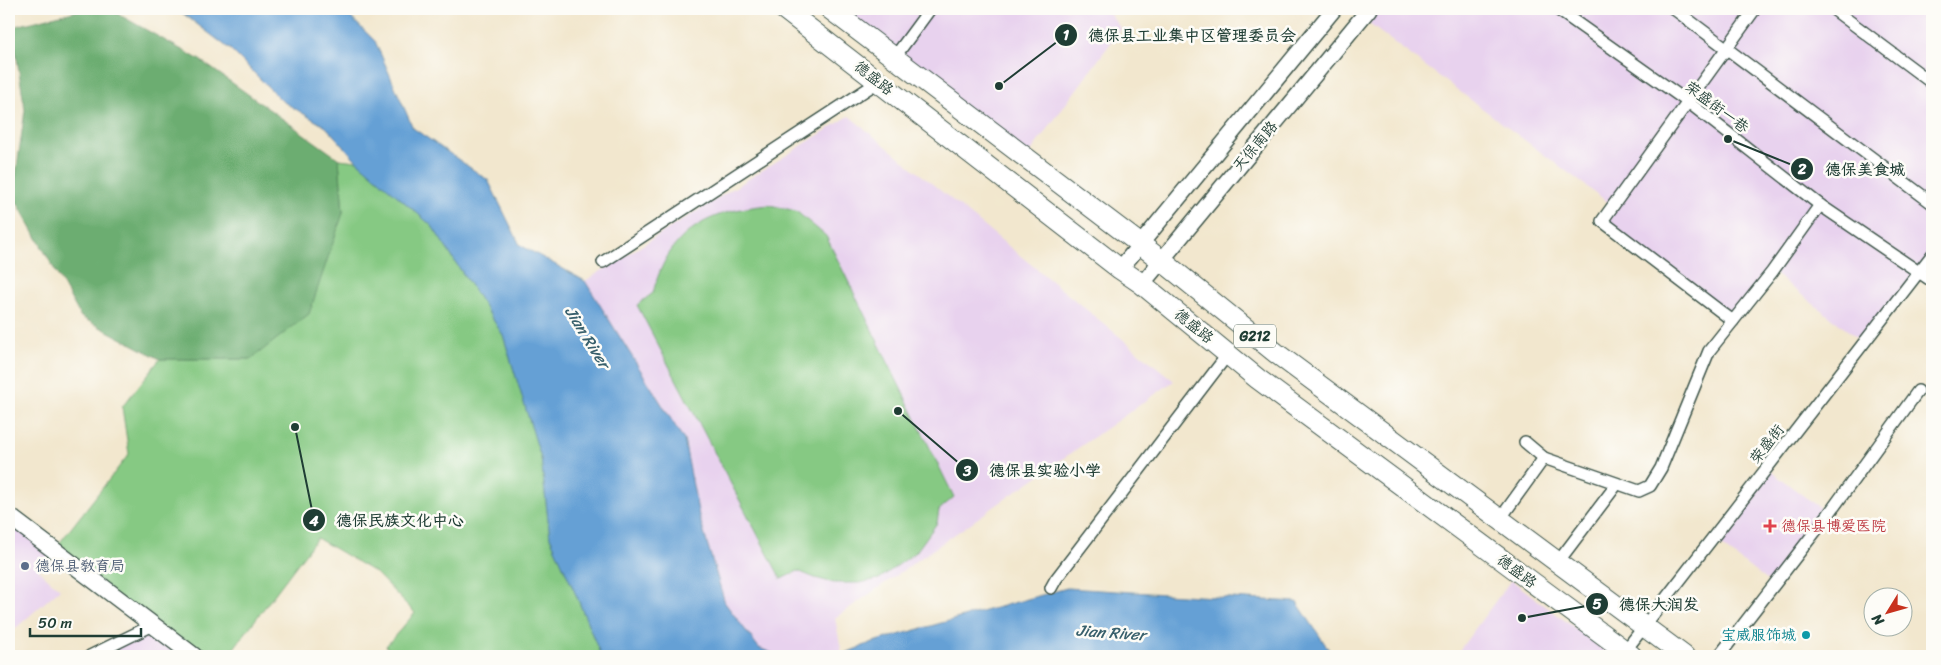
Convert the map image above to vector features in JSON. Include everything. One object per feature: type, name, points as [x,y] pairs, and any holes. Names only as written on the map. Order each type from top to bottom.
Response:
[{"type":"highway","name":"G212","points":[[830,9],[1161,260],[1276,353],[1684,656]]},
{"type":"highway","name":"德盛路","points":[[797,13],[878,82],[1142,284],[1266,384],[1629,654]]},
{"type":"main road","points":[[9,516],[194,656]]},
{"type":"street","points":[[894,58],[930,9]]},
{"type":"street","name":"天保南路","points":[[1120,269],[1334,9]]},
{"type":"street","name":"天保南路","points":[[1142,284],[1368,9]]},
{"type":"street","name":"荣盛街一巷","points":[[1557,9],[1688,102],[1820,205],[1932,282]]},
{"type":"street","points":[[1674,9],[1932,203]]},
{"type":"street","points":[[1733,321],[1602,222],[1755,9]]},
{"type":"street","points":[[1833,9],[1932,83]]},
{"type":"street","points":[[603,262],[878,82]]},
{"type":"street","points":[[1525,442],[1544,458],[1617,484],[1640,491],[1650,486],[1661,468],[1709,351],[1820,205]]},
{"type":"street","name":"荣盛街","points":[[1629,654],[1645,626],[1932,255]]},
{"type":"street","points":[[1051,588],[1228,354]]},
{"type":"street","points":[[1719,656],[1828,515],[1918,392]]},
{"type":"street","points":[[1500,519],[1544,458]]},
{"type":"street","points":[[1558,562],[1617,484]]},
{"type":"street","points":[[90,656],[153,625]]},
{"type":"shaded area","points":[[830,9],[1106,9],[1121,29],[1026,158]]},
{"type":"shaded area","points":[[1369,9],[1932,9],[1932,255],[1864,343],[1772,272],[1733,321],[1602,221],[1613,206],[1361,18]]},
{"type":"shaded area","points":[[849,116],[1174,381],[835,618],[842,654],[838,656],[779,656],[759,648],[725,603],[699,516],[684,440],[585,281]]},
{"type":"shaded area","name":"德保县博爱医院","points":[[1769,470],[1825,512],[1771,584],[1715,541]]},
{"type":"shaded area","points":[[9,516],[54,550],[39,571],[60,589],[9,634]]},
{"type":"shaded area","points":[[1511,580],[1612,656],[1455,656]]},
{"type":"shaded area","points":[[153,625],[194,656],[90,656]]},
{"type":"green space","points":[[85,9],[109,9],[200,60],[339,159],[343,213],[309,314],[251,359],[160,359],[81,317],[13,195],[25,110],[12,27]]},
{"type":"green space","points":[[339,159],[357,161],[432,226],[503,335],[541,458],[550,537],[601,656],[393,656],[386,646],[415,613],[376,573],[317,538],[228,656],[194,656],[54,550],[129,454],[122,407],[160,359],[251,359],[343,213]]},
{"type":"green space","points":[[770,205],[796,211],[826,236],[954,497],[939,510],[937,523],[916,552],[879,579],[859,583],[834,583],[798,571],[781,579],[637,305],[653,293],[669,254],[681,239],[694,228],[728,212]]},
{"type":"water","name":"Jian River","points":[[177,9],[342,9],[375,41],[413,128],[488,180],[520,245],[585,281],[684,440],[699,516],[725,603],[759,648],[779,656],[601,656],[550,537],[541,458],[503,335],[432,226],[357,161],[326,127],[282,101],[231,50]]},
{"type":"water","name":"Jian River","points":[[1067,588],[1297,602],[1333,656],[838,656],[873,642]]},
{"type":"place","name":"德保县工业集中区管理委员会","points":[[999,86]]},
{"type":"place","name":"德保美食城","points":[[1728,139]]},
{"type":"place","name":"德保县实验小学","points":[[898,411]]},
{"type":"place","name":"德保民族文化中心","points":[[295,427]]},
{"type":"place","name":"德保县博爱医院","points":[[1770,526]]},
{"type":"place","name":"德保县教育局","points":[[25,566]]},
{"type":"place","name":"德保大润发","points":[[1522,618]]},
{"type":"place","name":"宝威服饰城","points":[[1806,635]]}]
